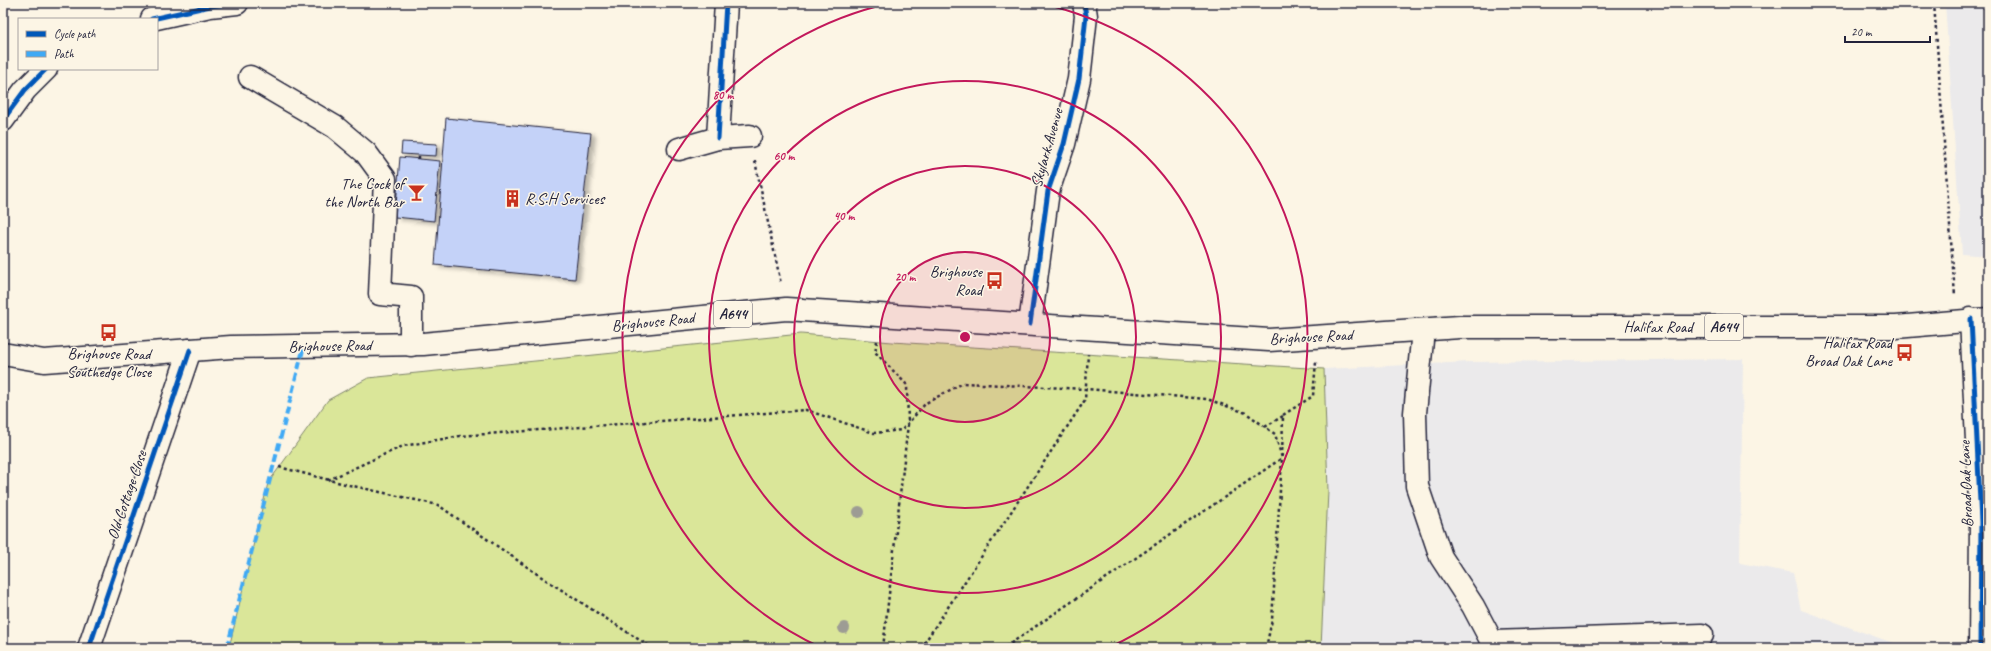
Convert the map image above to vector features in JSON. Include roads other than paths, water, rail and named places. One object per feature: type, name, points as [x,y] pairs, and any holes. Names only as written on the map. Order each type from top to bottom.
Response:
[{"type":"main road","points":[[156,18],[210,6],[237,3]]},
{"type":"main road","points":[[718,138],[726,3]]},
{"type":"main road","name":"Skylark Avenue","points":[[1030,324],[1048,191],[1064,144],[1079,80],[1086,16],[1084,3]]},
{"type":"main road","points":[[3,120],[24,90],[45,70]]},
{"type":"main road","points":[[250,76],[335,127],[366,153],[385,180],[380,294],[411,297],[411,345]]},
{"type":"main road","points":[[679,149],[718,138],[750,136]]},
{"type":"main road","name":"Brighouse Road","points":[[3,354],[44,361],[231,348],[411,345],[786,309],[1269,340],[1423,330]]},
{"type":"main road","name":"Halifax Road","points":[[1423,330],[1460,327],[1896,327],[1972,320]]},
{"type":"main road","name":"Broad Oak Lane","points":[[1972,320],[1981,522],[1980,648]]},
{"type":"main road","points":[[1423,330],[1415,413],[1417,486],[1442,557],[1473,606],[1492,645],[1702,635]]},
{"type":"main road","name":"Old Cottage Close","points":[[89,648],[190,350]]},
{"type":"place","name":"The Cock of the North Bar","points":[[417,193]]},
{"type":"place","name":"R.S.H Services","points":[[512,199]]},
{"type":"place","name":"Brighouse Road","points":[[995,281]]},
{"type":"place","name":"Brighouse Road Southedge Close","points":[[109,333]]},
{"type":"place","name":"Halifax Road Broad Oak Lane","points":[[1905,352]]}]
